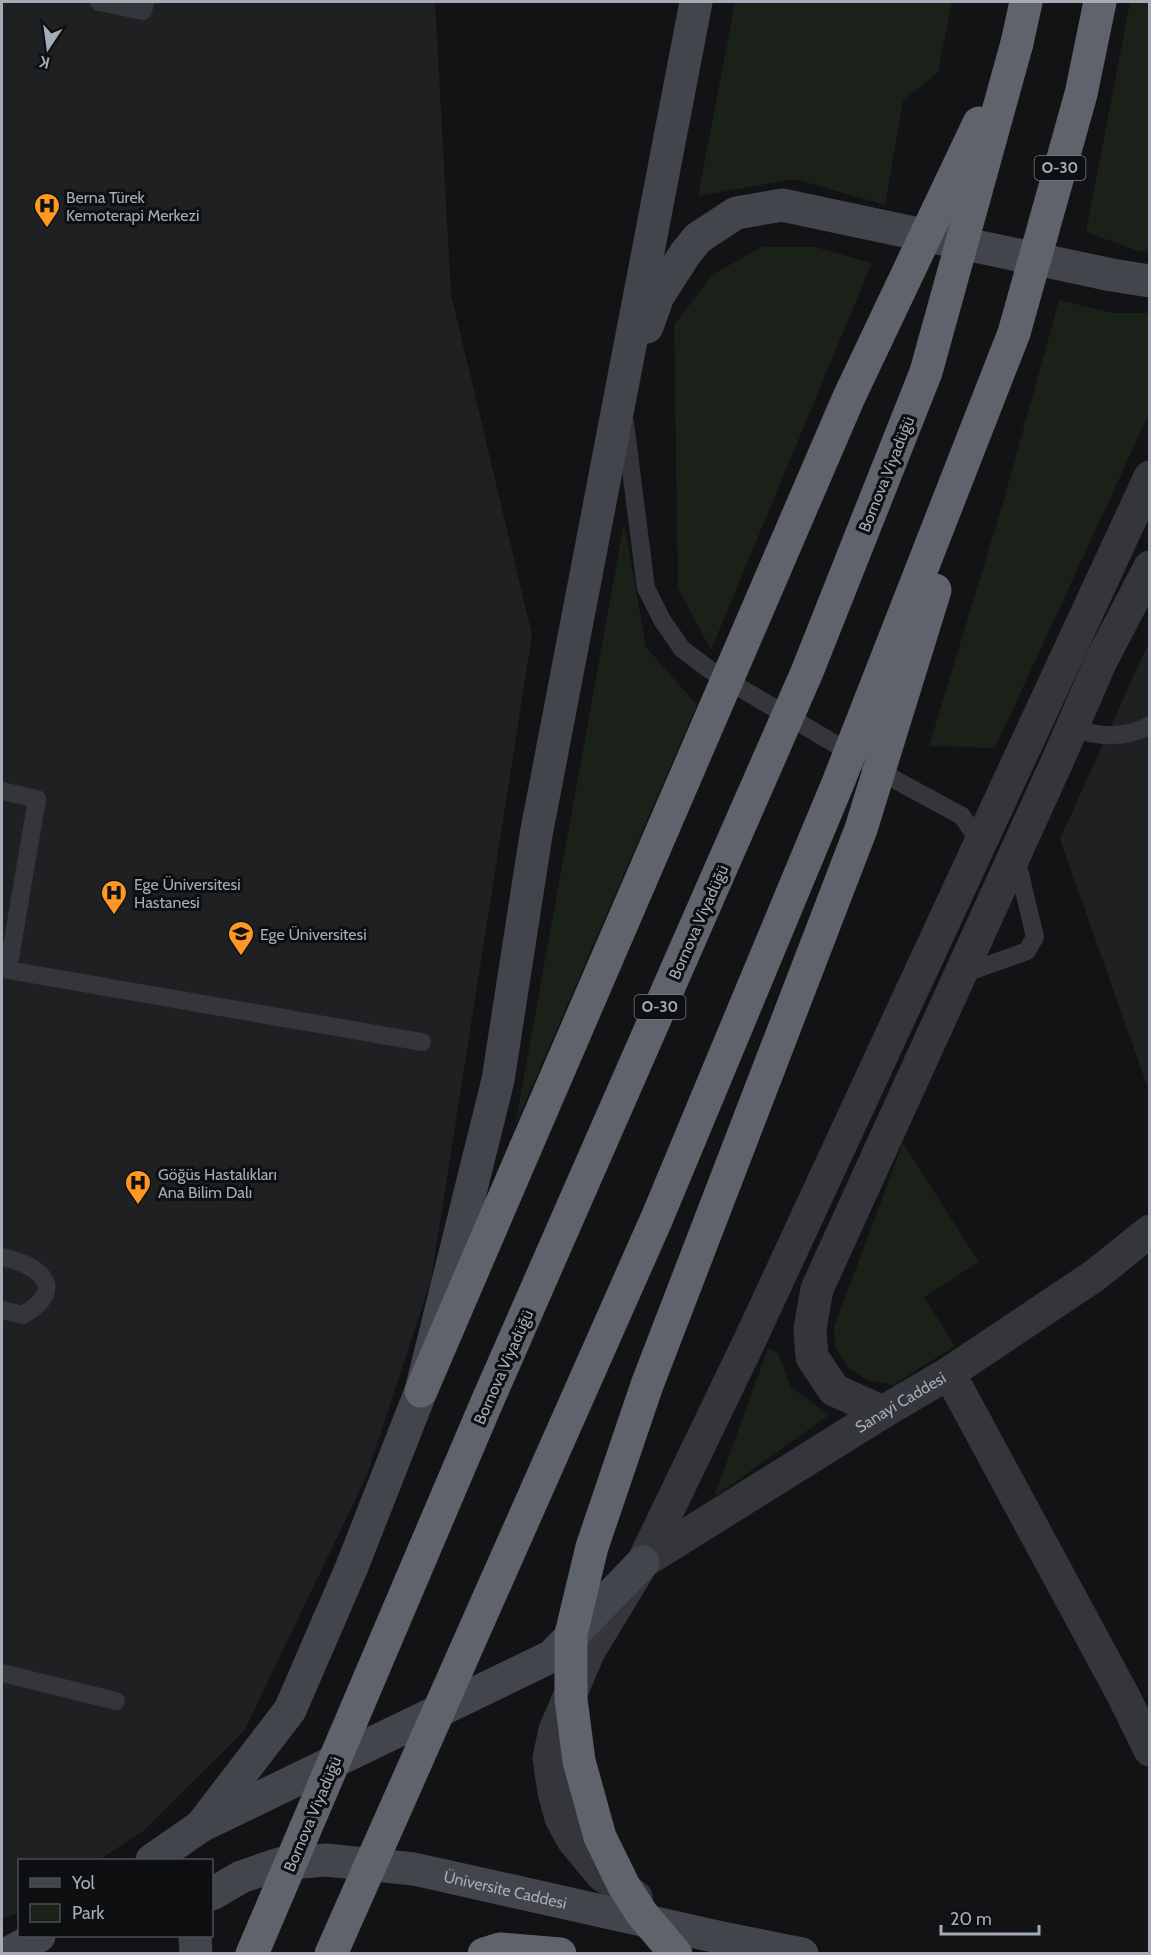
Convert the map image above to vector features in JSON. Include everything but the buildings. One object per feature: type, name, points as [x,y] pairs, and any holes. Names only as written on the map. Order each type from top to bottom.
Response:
[{"type":"highway","name":"Bornova Viyadüğü","points":[[252,1953],[487,1402],[812,661],[926,372],[1017,43],[1026,2]]},
{"type":"highway","name":"O-30","points":[[676,1953],[642,1914],[624,1886],[600,1838],[579,1761],[571,1699],[571,1634],[592,1547],[647,1385],[861,830],[1014,333],[1081,94],[1100,2]]},
{"type":"highway","points":[[421,1391],[849,397],[1017,43]]},
{"type":"highway","name":"O-30","points":[[332,1953],[657,1218],[838,783],[1014,333]]},
{"type":"highway","points":[[484,1953],[501,1949],[560,1953]]},
{"type":"main road","points":[[201,1826],[290,1710],[351,1569],[421,1391],[498,1080],[536,835],[696,2]]},
{"type":"main road","points":[[621,394],[658,296],[684,254],[698,238],[736,213],[782,205],[801,208],[1149,281]]},
{"type":"main road","points":[[153,1859],[201,1826],[552,1656],[643,1562]]},
{"type":"main road","name":"Üniversite Caddesi","points":[[213,1893],[241,1877],[279,1864],[326,1860],[414,1869],[709,1935],[802,1953]]},
{"type":"main road","points":[[7,1953],[35,1937]]},
{"type":"main road","points":[[195,1937],[196,1953]]},
{"type":"street","points":[[709,1935],[650,1906],[602,1875],[573,1840],[561,1818],[554,1792],[549,1758],[555,1730],[589,1651],[643,1562],[749,1342],[1149,477]]},
{"type":"street","points":[[883,1412],[834,1390],[812,1357],[810,1329],[817,1289],[1101,661],[1149,567]]},
{"type":"street","name":"Sanayi Caddesi","points":[[643,1562],[949,1373],[1094,1276],[1149,1231]]},
{"type":"street","points":[[949,1373],[1123,1695],[1149,1750]]},
{"type":"lane","points":[[99,2],[143,11],[145,2]]},
{"type":"lane","points":[[621,394],[646,588],[662,620],[682,649],[710,670],[901,783],[962,816],[980,843]]},
{"type":"lane","points":[[1072,728],[1089,734],[1122,735],[1149,725]]},
{"type":"lane","points":[[2,790],[37,799],[8,970],[422,1042]]},
{"type":"lane","points":[[960,975],[1027,951],[1035,936],[1015,853]]},
{"type":"lane","points":[[2,1257],[16,1260],[36,1270],[44,1277],[46,1285],[42,1299],[35,1308],[23,1315],[2,1310]]},
{"type":"lane","points":[[2,1673],[116,1701]]},
{"type":"shaded area","name":"Ege Üniversitesi","points":[[2,2],[435,2],[451,294],[532,635],[431,1280],[367,1475],[244,1731],[143,1831],[101,1859],[18,1859],[18,1913],[2,1918]]},
{"type":"shaded area","points":[[1149,642],[1149,1091],[1060,839]]},
{"type":"green space","points":[[735,2],[952,2],[938,72],[903,101],[885,205],[795,179],[698,196]]},
{"type":"green space","points":[[1130,2],[1150,2],[1150,251],[1141,252],[1086,232]]},
{"type":"green space","points":[[762,247],[815,247],[872,263],[711,650],[678,588],[674,325],[713,274]]},
{"type":"green space","points":[[1059,300],[1113,313],[1149,313],[1149,414],[995,748],[929,746],[1002,506]]},
{"type":"green space","points":[[624,523],[646,647],[697,705],[515,1126]]},
{"type":"green space","points":[[903,1143],[979,1262],[924,1297],[955,1346],[893,1385],[867,1380],[848,1367],[835,1346],[834,1327]]},
{"type":"green space","points":[[768,1348],[778,1353],[791,1387],[829,1415],[714,1497]]},
{"type":"place","name":"Berna Türek Kemoterapi Merkezi","points":[[47,229]]},
{"type":"place","name":"Ege Üniversitesi Hastanesi","points":[[114,916]]},
{"type":"place","name":"Ege Üniversitesi","points":[[241,957]]},
{"type":"place","name":"Göğüs Hastalıkları Ana Bilim Dalı","points":[[138,1206]]}]
